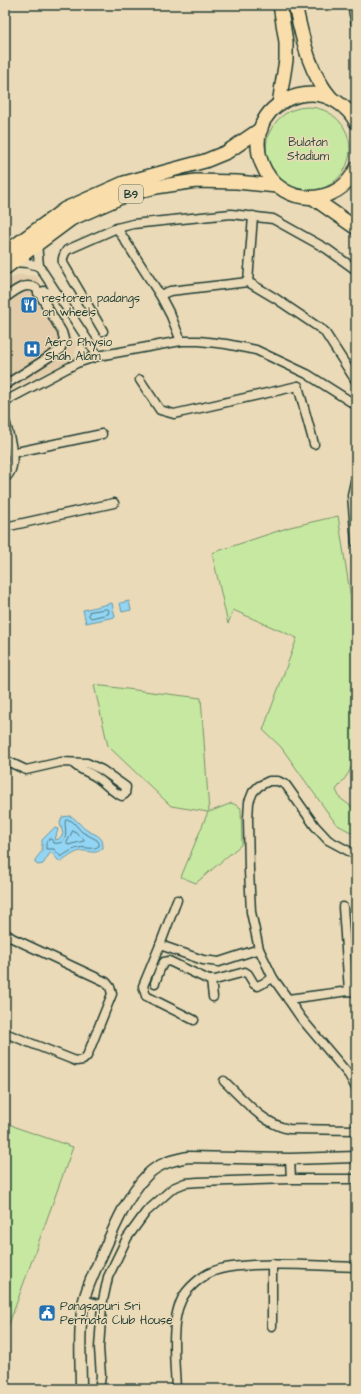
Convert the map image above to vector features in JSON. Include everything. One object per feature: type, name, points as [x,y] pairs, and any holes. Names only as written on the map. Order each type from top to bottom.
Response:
[{"type":"main road","points":[[279,104],[286,60],[286,42],[280,5]]},
{"type":"main road","name":"B9","points":[[295,5],[304,47],[321,86],[331,98],[344,106],[355,120]]},
{"type":"main road","name":"B9","points":[[331,98],[313,94],[295,96],[279,104],[271,111],[260,129],[258,144],[260,160],[266,174],[277,186],[288,193],[300,197],[313,198],[328,195],[342,187],[353,176],[356,169]]},
{"type":"main road","name":"B9","points":[[8,261],[65,208],[124,183],[205,161],[227,152],[260,129]]},
{"type":"main road","name":"B9","points":[[8,261],[71,219],[126,195],[156,187],[196,181],[237,182],[277,186]]},
{"type":"main road","points":[[313,198],[356,228]]},
{"type":"street","points":[[352,5],[356,24]]},
{"type":"street","points":[[104,331],[63,263],[64,254],[67,250],[117,228],[133,224],[231,214],[273,219],[327,249],[356,270]]},
{"type":"street","points":[[248,282],[253,216]]},
{"type":"street","points":[[117,228],[160,295],[171,316],[181,341]]},
{"type":"street","points":[[37,243],[39,266],[98,356]]},
{"type":"street","points":[[8,261],[39,266]]},
{"type":"street","points":[[160,295],[170,291],[248,282],[276,298],[324,331],[356,381]]},
{"type":"street","points":[[5,298],[23,286],[31,286],[36,288],[62,332],[64,339],[63,346],[60,350],[5,384]]},
{"type":"street","points":[[38,293],[44,291],[59,296]]},
{"type":"street","points":[[5,392],[8,401],[77,363],[98,356],[181,341],[226,344],[256,350],[307,374],[356,405]]},
{"type":"street","points":[[140,380],[160,410],[174,414],[298,386],[307,374]]},
{"type":"street","points":[[298,386],[314,444]]},
{"type":"street","points":[[5,421],[12,453],[13,466],[11,473],[5,478]]},
{"type":"street","points":[[12,453],[102,434]]},
{"type":"street","points":[[356,479],[352,495],[356,542]]},
{"type":"street","points":[[5,527],[114,503]]},
{"type":"street","points":[[5,760],[26,770],[61,762],[74,764],[87,763],[102,770],[126,787],[125,794],[122,796],[117,794],[97,777],[74,764]]},
{"type":"street","points":[[356,855],[328,840],[315,826],[286,785],[278,781],[269,781],[259,786],[252,792],[249,802],[248,819],[251,912],[259,949],[273,978],[301,1018],[349,1074],[356,1088]]},
{"type":"street","points":[[177,900],[143,986],[146,996],[194,1020]]},
{"type":"street","points":[[288,999],[353,991],[343,907]]},
{"type":"street","points":[[5,933],[12,938],[106,982],[110,986],[112,994],[87,1056],[83,1060],[76,1061],[5,1033]]},
{"type":"street","points":[[160,945],[204,960],[219,962],[259,949]]},
{"type":"street","points":[[155,983],[164,962],[169,961],[211,980],[245,972],[254,984],[258,986],[273,978]]},
{"type":"street","points":[[211,980],[214,997]]},
{"type":"street","points":[[224,1081],[269,1122],[279,1127],[289,1129],[356,1130]]},
{"type":"street","points":[[81,1389],[82,1316],[84,1300],[89,1283],[109,1239],[132,1195],[146,1175],[160,1165],[188,1157],[290,1159],[356,1157]]},
{"type":"street","points":[[290,1159],[291,1179]]},
{"type":"street","points":[[99,1389],[101,1376],[99,1348],[102,1305],[108,1277],[127,1238],[146,1212],[173,1188],[198,1182],[291,1179],[356,1179]]},
{"type":"street","points":[[272,1264],[272,1326]]},
{"type":"street","points":[[176,1389],[176,1320],[180,1301],[189,1289],[203,1276],[229,1267],[272,1264],[356,1266]]},
{"type":"street","points":[[84,1300],[102,1305]]},
{"type":"shaded area","points":[[17,275],[36,276],[77,345],[74,358],[5,393],[5,283]]},
{"type":"green space","name":"Bulatan Stadium","points":[[308,107],[324,110],[338,119],[347,133],[350,149],[347,165],[338,179],[324,188],[308,191],[292,188],[278,179],[269,165],[266,149],[269,133],[278,119],[292,110]]},
{"type":"green space","points":[[338,516],[356,631],[356,757],[348,774],[336,790],[340,798],[356,810],[356,835],[336,824],[281,747],[263,730],[297,638],[233,610],[228,624],[212,553],[290,527]]},
{"type":"green space","points":[[94,685],[201,698],[209,812],[232,803],[241,808],[242,844],[196,883],[181,877],[208,812],[171,806],[108,746]]},
{"type":"green space","points":[[5,1122],[73,1147],[5,1335]]},
{"type":"water","points":[[129,601],[131,610],[122,612],[120,603]]},
{"type":"water","points":[[112,603],[115,617],[86,623],[83,610]]},
{"type":"water","points":[[70,816],[85,829],[100,837],[103,843],[103,848],[97,852],[78,852],[61,862],[52,853],[50,853],[43,864],[38,865],[35,863],[35,860],[42,851],[42,840],[54,828],[58,829],[55,840],[59,839],[63,834],[60,823],[62,817]]},
{"type":"place","name":"restoren padangs on wheels","points":[[29,305]]},
{"type":"place","name":"Aero Physio Shah Alam","points":[[32,349]]},
{"type":"place","name":"Pangsapuri Sri Permata Club House","points":[[47,1313]]}]
